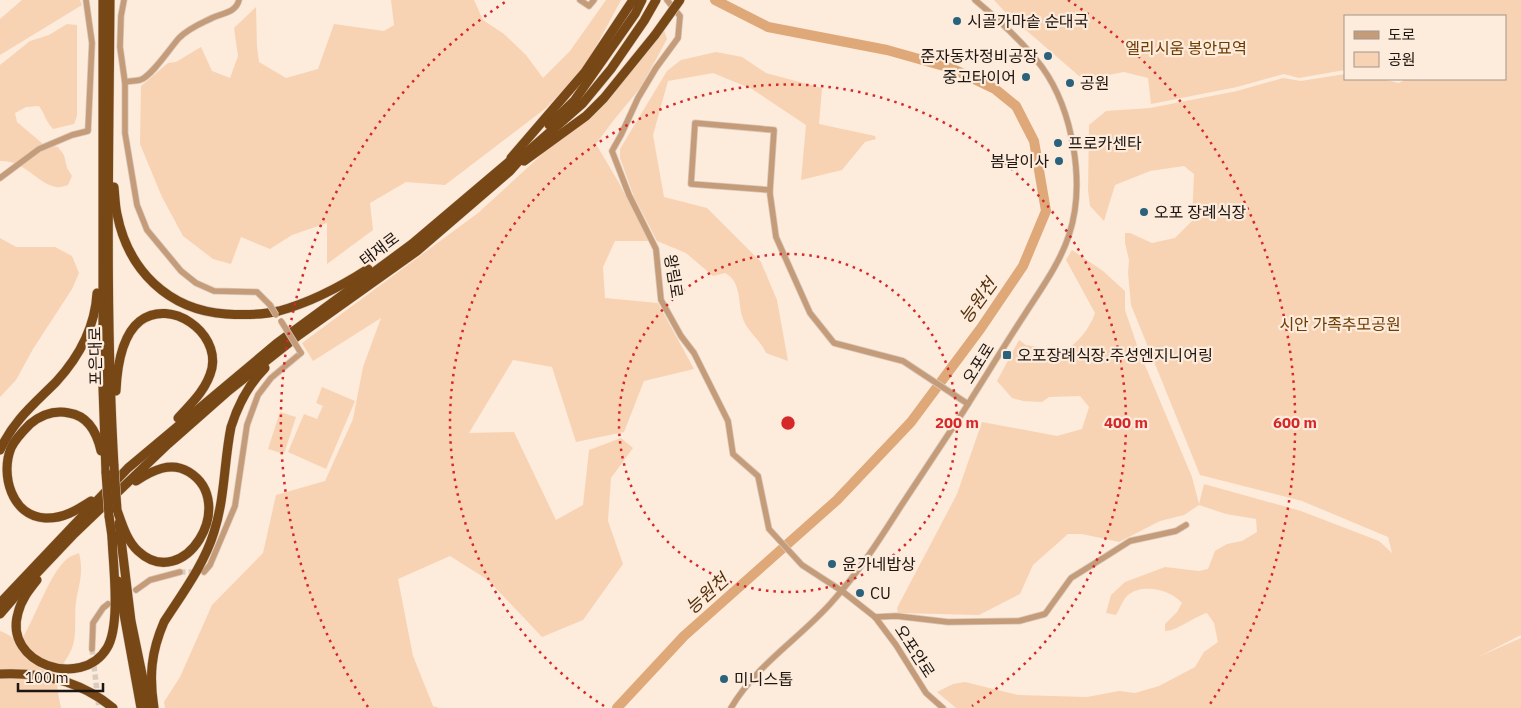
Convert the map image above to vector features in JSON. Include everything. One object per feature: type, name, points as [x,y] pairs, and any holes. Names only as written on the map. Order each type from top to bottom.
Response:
[{"type":"highway","name":"포은대로","points":[[103,0],[103,388],[106,473]]},
{"type":"highway","name":"포은대로","points":[[110,0],[110,356],[114,466],[117,510],[131,621],[149,708]]},
{"type":"highway","name":"태재로","points":[[299,335],[417,251],[506,169],[574,101],[635,14],[642,0]]},
{"type":"highway","name":"태재로","points":[[104,493],[153,446],[276,344],[412,244],[525,154],[583,103],[611,70],[656,0]]},
{"type":"highway","points":[[506,169],[586,116],[604,98],[655,35],[680,0]]},
{"type":"highway","points":[[506,169],[585,72],[632,2]]},
{"type":"highway","points":[[109,121],[116,212],[128,249],[153,283],[167,296],[184,305],[202,311],[239,315],[278,311],[317,298],[338,288],[412,244]]},
{"type":"highway","points":[[0,450],[20,417],[55,382],[76,358],[84,345],[97,301],[102,210]]},
{"type":"highway","points":[[113,442],[116,385],[119,365],[127,339],[140,322],[149,316],[168,314],[199,328],[209,346],[212,367],[200,395],[153,446]]},
{"type":"highway","points":[[0,614],[74,534],[168,444],[226,392],[299,335]]},
{"type":"highway","points":[[154,708],[150,681],[154,650],[164,622],[199,566],[214,532],[220,508],[228,440],[235,414],[249,387],[299,335]]},
{"type":"highway","points":[[104,493],[67,515],[46,518],[36,517],[20,507],[15,501],[7,480],[6,470],[11,448],[24,429],[43,416],[62,412],[72,413],[89,423],[99,441],[106,473],[112,537],[123,612],[141,708]]},
{"type":"highway","points":[[117,510],[124,529],[137,550],[145,556],[164,562],[174,561],[193,550],[200,540],[209,516],[209,504],[201,482],[186,470],[175,467],[156,469],[120,492]]},
{"type":"highway","points":[[0,603],[104,493]]},
{"type":"highway","points":[[74,534],[22,600],[17,613],[16,624],[20,645],[26,652],[43,664],[63,669],[71,669],[90,663],[107,648],[110,640],[114,611],[112,537]]},
{"type":"highway","points":[[0,674],[44,676],[67,681],[88,690],[114,708]]},
{"type":"street","points":[[0,178],[39,149],[72,135],[88,131],[92,43],[86,0]]},
{"type":"street","points":[[124,0],[121,16],[120,47],[124,82],[125,133],[137,205],[147,230],[180,271],[196,283],[214,291],[257,292],[281,321],[301,353],[272,378],[258,395],[247,425],[235,506],[210,565],[204,572]]},
{"type":"street","points":[[124,82],[142,79],[192,27],[218,15],[231,12],[238,4],[238,0]]},
{"type":"street","points":[[580,0],[589,6],[594,0]]},
{"type":"street","name":"왕림로","points":[[667,0],[680,16],[678,38],[656,68],[638,98],[612,151],[628,195],[656,249],[661,300],[681,336],[694,353],[728,421],[734,454],[758,476],[769,529],[802,565],[842,591]]},
{"type":"street","name":"오포로","points":[[731,708],[742,691],[762,668],[816,619],[842,591],[872,552],[1043,286],[1069,236],[1075,212],[1077,183],[1070,135],[1064,112],[1054,87],[1042,67],[1025,46],[975,0]]},
{"type":"street","points":[[770,190],[691,184],[695,123],[774,130],[770,190],[776,236],[810,313],[834,343],[903,360],[968,404]]},
{"type":"street","points":[[875,617],[896,616],[948,622],[1019,621],[1044,614],[1071,578],[1130,541],[1176,531],[1186,525]]},
{"type":"street","points":[[136,590],[150,580],[180,572]]},
{"type":"street","name":"오포안로","points":[[842,591],[875,617],[896,644],[926,693],[943,708]]},
{"type":"street","points":[[92,649],[93,623],[102,608],[108,604]]},
{"type":"green space","points":[[22,0],[80,0],[82,5],[0,55],[0,19]]},
{"type":"green space","points":[[391,0],[474,0],[483,20],[504,34],[526,55],[543,78],[570,51],[606,0],[621,0],[584,69],[546,108],[445,185],[406,182],[370,203],[373,230],[327,264],[327,223],[292,235],[270,249],[241,237],[231,264],[213,259],[183,236],[162,197],[140,144],[141,86],[168,63],[176,62],[201,47],[212,71],[230,78],[238,56],[234,28],[256,7],[259,62],[286,78],[318,69],[334,24],[384,31],[394,25]]},
{"type":"green space","name":"시안 가족추모공원","points":[[994,0],[1521,0],[1521,635],[1480,656],[1521,638],[1521,708],[956,708],[937,692],[953,684],[965,682],[1018,695],[1087,697],[1119,691],[1135,693],[1159,686],[1195,667],[1204,652],[1218,642],[1214,623],[1207,613],[1175,629],[1165,631],[1165,624],[1177,612],[1182,603],[1177,598],[1156,590],[1141,589],[1134,591],[1126,597],[1116,615],[1106,613],[1111,595],[1125,582],[1165,567],[1199,571],[1208,569],[1215,551],[1227,544],[1242,541],[1257,532],[1256,519],[1226,514],[1199,505],[1184,515],[1160,521],[1119,542],[1082,534],[1068,534],[1033,565],[1020,594],[979,615],[898,613],[897,608],[957,494],[982,422],[1057,436],[1082,429],[1089,407],[1080,396],[1049,397],[1042,402],[1023,401],[1012,398],[997,381],[1019,340],[1026,345],[1064,352],[1078,340],[1090,325],[1095,313],[1066,260],[1072,250],[1103,271],[1125,291],[1125,310],[1139,351],[1192,477],[1199,504],[1204,484],[1301,511],[1379,541],[1392,553],[1388,537],[1302,501],[1200,475],[1131,305],[1128,273],[1129,260],[1125,243],[1125,233],[1130,233],[1152,243],[1175,238],[1192,221],[1194,174],[1184,166],[1150,171],[1115,185],[1104,221],[1090,206],[1088,190],[1089,125],[1106,111],[1150,108],[1237,91],[1283,78],[1301,81],[1344,74],[1344,80],[1386,80],[1399,83],[1404,80],[1506,80],[1506,15],[1344,15],[1344,70],[1299,78],[1284,74],[1237,87],[1151,104],[1148,78],[1124,72],[1088,79],[1079,76],[1004,11]]},
{"type":"green space","points":[[67,24],[77,25],[77,116],[74,124],[53,129],[39,106],[26,107],[15,113],[17,122],[43,144],[58,147],[64,155],[67,168],[72,176],[68,185],[58,187],[49,185],[16,164],[0,161],[0,65],[30,41],[49,35]]},
{"type":"green space","points":[[664,30],[667,39],[641,87],[596,144],[649,241],[615,241],[603,267],[605,298],[658,303],[694,369],[644,381],[624,432],[576,442],[552,367],[513,360],[469,433],[514,432],[556,520],[583,505],[589,450],[621,438],[633,448],[611,478],[608,521],[623,564],[583,620],[542,637],[488,580],[450,556],[398,579],[413,656],[433,706],[439,708],[165,708],[164,702],[180,677],[212,605],[263,553],[276,495],[325,481],[353,419],[363,367],[381,318],[313,361],[302,343],[478,213],[562,136]]},
{"type":"green space","points":[[716,52],[742,57],[766,73],[822,88],[819,124],[875,136],[876,139],[865,142],[842,170],[801,180],[806,125],[752,89],[713,73],[668,81],[653,135],[664,197],[707,208],[761,262],[777,300],[788,361],[766,353],[747,326],[742,316],[736,286],[730,277],[725,273],[713,276],[686,253],[657,241],[634,197],[620,158],[620,149],[667,71],[681,60]]},
{"type":"green space","points":[[0,238],[16,247],[55,247],[72,256],[79,273],[72,289],[33,349],[16,380],[0,397]]},
{"type":"green space","points":[[322,387],[355,401],[326,469],[288,452],[304,414],[317,419],[323,406],[316,403]]},
{"type":"green space","points":[[280,412],[296,417],[284,454],[268,449]]},
{"type":"green space","points":[[79,553],[81,572],[76,602],[74,640],[70,653],[60,669],[57,682],[61,708],[0,708],[0,631],[20,642],[55,574],[68,558]]},
{"type":"waterway","name":"능원천","points":[[617,708],[684,636],[837,500],[911,422],[981,328],[1023,266],[1046,211],[1034,141],[1016,106],[995,89],[951,68],[887,50],[768,27],[715,0]]},
{"type":"tunnel","points":[[180,572],[198,572]]},
{"type":"tunnel","points":[[92,649],[99,708]]},
{"type":"place","name":"시골가마솥 순대국","points":[[957,21]]},
{"type":"place","name":"준자동차정비공장","points":[[1048,56]]},
{"type":"place","name":"중고타이어","points":[[1026,77]]},
{"type":"place","name":"공원","points":[[1070,83]]},
{"type":"place","name":"프로카센타","points":[[1058,143]]},
{"type":"place","name":"봄날이사","points":[[1059,161]]},
{"type":"place","name":"오포 장례식장","points":[[1144,212]]},
{"type":"place","name":"오포장례식장.주성엔지니어링","points":[[1007,355]]},
{"type":"place","name":"윤가네밥상","points":[[832,564]]},
{"type":"place","name":"CU","points":[[860,593]]},
{"type":"place","name":"미니스톱","points":[[724,679]]},
{"type":"park label","name":"엘리시움 봉안묘역","points":[[1186,48]]}]
